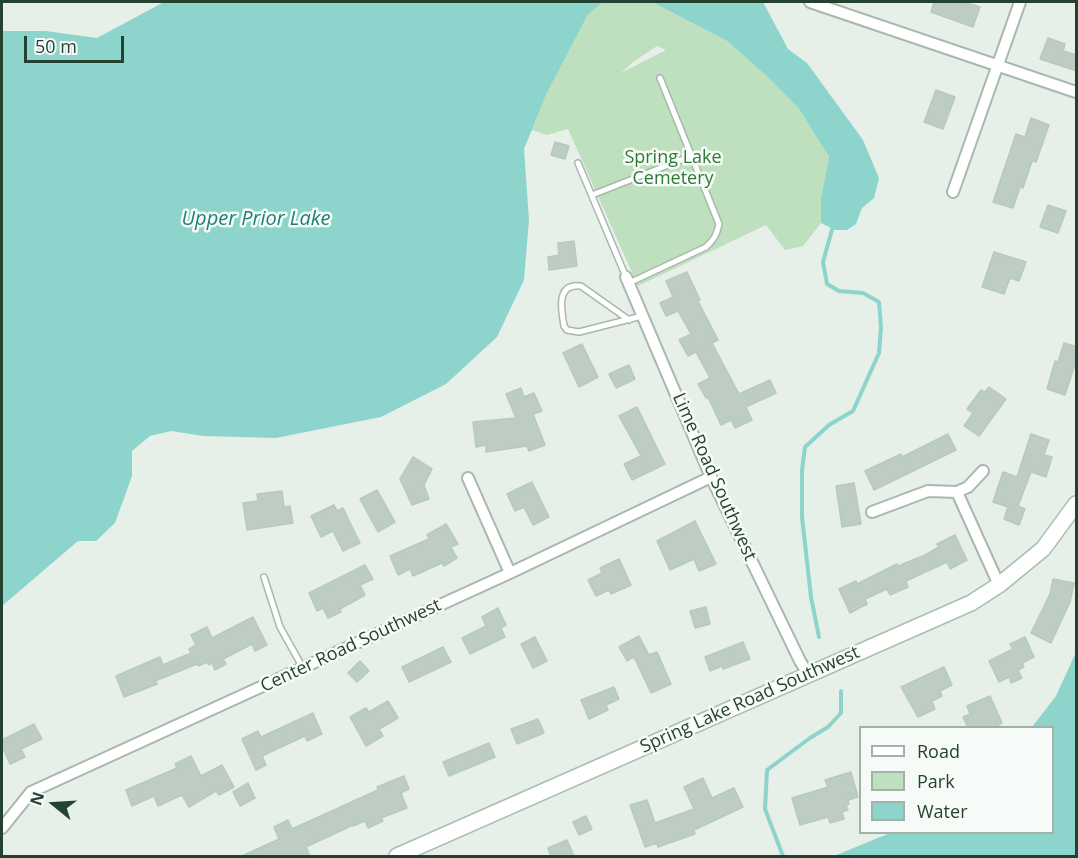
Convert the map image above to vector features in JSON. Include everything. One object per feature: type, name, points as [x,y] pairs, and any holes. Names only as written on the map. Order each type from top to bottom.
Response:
[{"type":"street","points":[[810,2],[1077,92]]},
{"type":"street","points":[[953,192],[1020,2]]},
{"type":"street","name":"Lime Road Southwest","points":[[627,280],[711,477],[808,674]]},
{"type":"street","points":[[872,512],[928,491],[957,492],[968,487],[983,471]]},
{"type":"street","name":"Center Road Southwest","points":[[2,828],[31,792],[510,573],[711,477]]},
{"type":"street","points":[[468,478],[510,573]]},
{"type":"street","points":[[957,492],[999,585]]},
{"type":"street","name":"Spring Lake Road Southwest","points":[[397,856],[971,603],[999,585],[1043,549],[1077,504]]},
{"type":"lane","points":[[578,163],[627,280],[706,247],[713,241],[719,224],[660,78]]},
{"type":"lane","points":[[592,195],[691,156]]},
{"type":"lane","points":[[629,320],[581,286],[572,285],[563,295],[561,309],[564,326],[572,332],[579,332],[629,320],[642,316]]},
{"type":"lane","points":[[264,577],[280,627],[303,668]]},
{"type":"green space","name":"Spring Lake Cemetery","points":[[603,2],[652,2],[727,41],[772,81],[799,109],[829,157],[821,197],[821,223],[803,246],[785,250],[766,225],[638,286],[568,129],[547,135],[532,130],[547,93],[588,13]],"holes":[[[657,46],[666,50],[621,73]]]},
{"type":"water","name":"Upper Prior Lake","points":[[164,2],[603,2],[588,14],[547,93],[524,149],[529,220],[524,280],[497,337],[446,384],[381,417],[276,438],[203,436],[171,431],[150,436],[132,451],[132,476],[115,523],[96,541],[78,541],[2,606],[2,31],[46,31],[97,38]]},
{"type":"water","points":[[652,2],[763,2],[788,49],[807,63],[863,140],[879,178],[874,198],[862,208],[856,224],[847,230],[835,230],[821,223],[821,197],[829,157],[799,109],[772,81],[727,41]]},
{"type":"water","points":[[1076,652],[1076,856],[834,856],[888,834],[1054,834],[1054,726],[1033,726],[1056,696]]},
{"type":"building","points":[[934,2],[964,2],[980,7],[973,27],[931,12]]},
{"type":"building","points":[[1048,38],[1065,44],[1063,51],[1077,55],[1077,71],[1040,59]]},
{"type":"building","points":[[936,90],[955,97],[943,129],[924,122]]},
{"type":"building","points":[[1031,118],[1049,125],[1036,162],[1032,161],[1013,208],[993,202],[1016,134],[1025,137]]},
{"type":"building","points":[[555,142],[569,146],[565,159],[551,155]]},
{"type":"building","points":[[1048,205],[1066,211],[1058,233],[1040,227]]},
{"type":"building","points":[[574,241],[577,266],[549,270],[548,257],[559,255],[558,243]]},
{"type":"building","points":[[994,252],[1026,262],[1019,281],[1010,278],[1004,294],[982,287]]},
{"type":"building","points":[[687,272],[700,300],[698,301],[718,340],[712,343],[739,394],[770,380],[776,393],[746,407],[752,420],[735,428],[731,420],[721,425],[708,397],[706,398],[698,384],[710,378],[696,352],[688,356],[679,340],[691,334],[678,311],[666,316],[660,303],[673,297],[666,281]]},
{"type":"building","points":[[1064,343],[1077,347],[1077,358],[1065,395],[1047,389],[1055,361],[1058,362]]},
{"type":"building","points":[[582,344],[598,377],[579,387],[563,353]]},
{"type":"building","points":[[629,365],[635,379],[616,388],[609,374]]},
{"type":"building","points":[[989,387],[1006,399],[979,436],[964,426],[973,413],[967,409],[981,390],[985,392]]},
{"type":"building","points":[[521,388],[524,397],[534,393],[542,411],[533,414],[545,445],[529,451],[527,446],[486,452],[486,445],[476,447],[473,422],[516,418],[506,394]]},
{"type":"building","points":[[637,407],[665,464],[632,480],[624,464],[641,456],[619,416]]},
{"type":"building","points":[[948,434],[956,450],[874,490],[865,471],[901,454],[902,457]]},
{"type":"building","points":[[1031,434],[1049,440],[1044,455],[1052,457],[1046,477],[1031,472],[1018,506],[1025,509],[1019,525],[1004,519],[1008,507],[993,502],[1003,472],[1017,477]]},
{"type":"building","points":[[413,457],[432,469],[424,485],[429,499],[412,505],[400,479]]},
{"type":"building","points":[[532,482],[549,517],[533,525],[524,507],[515,511],[507,494]]},
{"type":"building","points":[[854,483],[861,524],[842,527],[836,486]]},
{"type":"building","points":[[377,490],[395,522],[378,532],[360,499]]},
{"type":"building","points":[[282,491],[284,507],[290,506],[293,523],[247,530],[243,503],[258,501],[257,494]]},
{"type":"building","points":[[334,505],[337,511],[343,508],[360,543],[343,551],[333,531],[321,537],[311,516]]},
{"type":"building","points":[[695,521],[716,564],[699,571],[694,559],[670,570],[657,541]]},
{"type":"building","points":[[446,524],[458,544],[451,547],[457,558],[444,566],[442,563],[413,576],[410,569],[398,575],[390,556],[429,539],[427,535]]},
{"type":"building","points":[[955,535],[967,560],[950,569],[947,562],[906,581],[908,587],[890,595],[887,589],[865,599],[867,604],[850,613],[839,589],[856,581],[857,584],[897,564],[898,566],[925,555],[939,547],[937,544]]},
{"type":"building","points":[[619,559],[631,585],[611,594],[609,590],[596,596],[588,580],[602,573],[600,568]]},
{"type":"building","points":[[365,565],[373,579],[360,585],[365,595],[328,618],[323,608],[317,611],[309,593]]},
{"type":"building","points":[[1053,579],[1074,583],[1070,602],[1051,643],[1031,633],[1050,594]]},
{"type":"building","points":[[706,607],[710,624],[695,628],[690,611]]},
{"type":"building","points":[[498,608],[506,625],[501,628],[505,637],[470,654],[462,638],[486,626],[482,617]]},
{"type":"building","points":[[253,617],[267,645],[255,651],[252,644],[223,659],[226,664],[215,670],[212,663],[209,665],[207,662],[198,666],[197,664],[155,681],[157,684],[124,697],[116,676],[160,657],[163,665],[191,653],[189,649],[196,645],[191,635],[207,627],[212,638]]},
{"type":"building","points":[[639,636],[649,655],[657,652],[671,684],[651,693],[634,657],[627,661],[619,647]]},
{"type":"building","points":[[535,637],[547,661],[533,668],[521,644]]},
{"type":"building","points":[[1025,637],[1034,657],[1022,663],[1024,667],[1018,670],[1022,678],[1011,683],[1009,677],[999,682],[989,661],[1013,649],[1010,644]]},
{"type":"building","points":[[743,642],[750,659],[723,669],[722,666],[710,671],[705,657]]},
{"type":"building","points":[[443,647],[451,662],[409,682],[402,667]]},
{"type":"building","points":[[360,661],[369,671],[357,682],[348,673]]},
{"type":"building","points":[[944,667],[952,685],[940,691],[942,696],[932,701],[935,709],[918,717],[901,687]]},
{"type":"building","points":[[614,687],[619,699],[606,705],[608,710],[589,719],[581,700]]},
{"type":"building","points":[[990,696],[1002,723],[996,726],[967,726],[963,717],[970,714],[967,706]]},
{"type":"building","points":[[388,701],[398,718],[379,729],[383,736],[366,746],[350,717],[366,708],[369,712]]},
{"type":"building","points":[[313,713],[322,734],[307,741],[305,736],[262,756],[266,765],[256,770],[242,739],[258,731],[261,737]]},
{"type":"building","points":[[538,719],[544,733],[517,744],[511,729]]},
{"type":"building","points":[[34,724],[42,739],[21,749],[25,757],[10,764],[2,746],[2,740]]},
{"type":"building","points":[[489,743],[495,757],[449,776],[443,762]]},
{"type":"building","points":[[191,756],[201,776],[222,765],[234,787],[219,795],[216,791],[189,807],[182,795],[158,806],[154,796],[132,806],[126,790],[177,768],[175,764]]},
{"type":"building","points":[[851,772],[858,797],[848,800],[849,804],[846,805],[848,810],[842,812],[844,819],[830,823],[828,817],[800,825],[792,798],[828,787],[825,780]]},
{"type":"building","points":[[404,776],[409,789],[401,793],[407,808],[381,818],[383,821],[368,828],[365,821],[353,825],[306,847],[310,856],[242,856],[279,839],[274,827],[288,820],[292,829]]},
{"type":"building","points":[[703,778],[712,798],[734,788],[743,807],[694,830],[695,834],[658,847],[657,843],[645,847],[630,805],[647,800],[655,823],[694,809],[684,787]]},
{"type":"building","points":[[248,783],[255,798],[240,806],[233,792]]},
{"type":"building","points":[[586,816],[592,829],[579,835],[573,822]]},
{"type":"building","points":[[567,840],[574,856],[551,856],[548,848]]},
{"type":"waterway","points":[[819,637],[811,597],[802,517],[802,470],[805,447],[829,425],[853,411],[879,353],[881,327],[879,302],[863,293],[839,291],[827,284],[823,262],[833,226]]},
{"type":"waterway","points":[[783,856],[765,809],[767,770],[828,727],[841,713],[841,691]]}]
